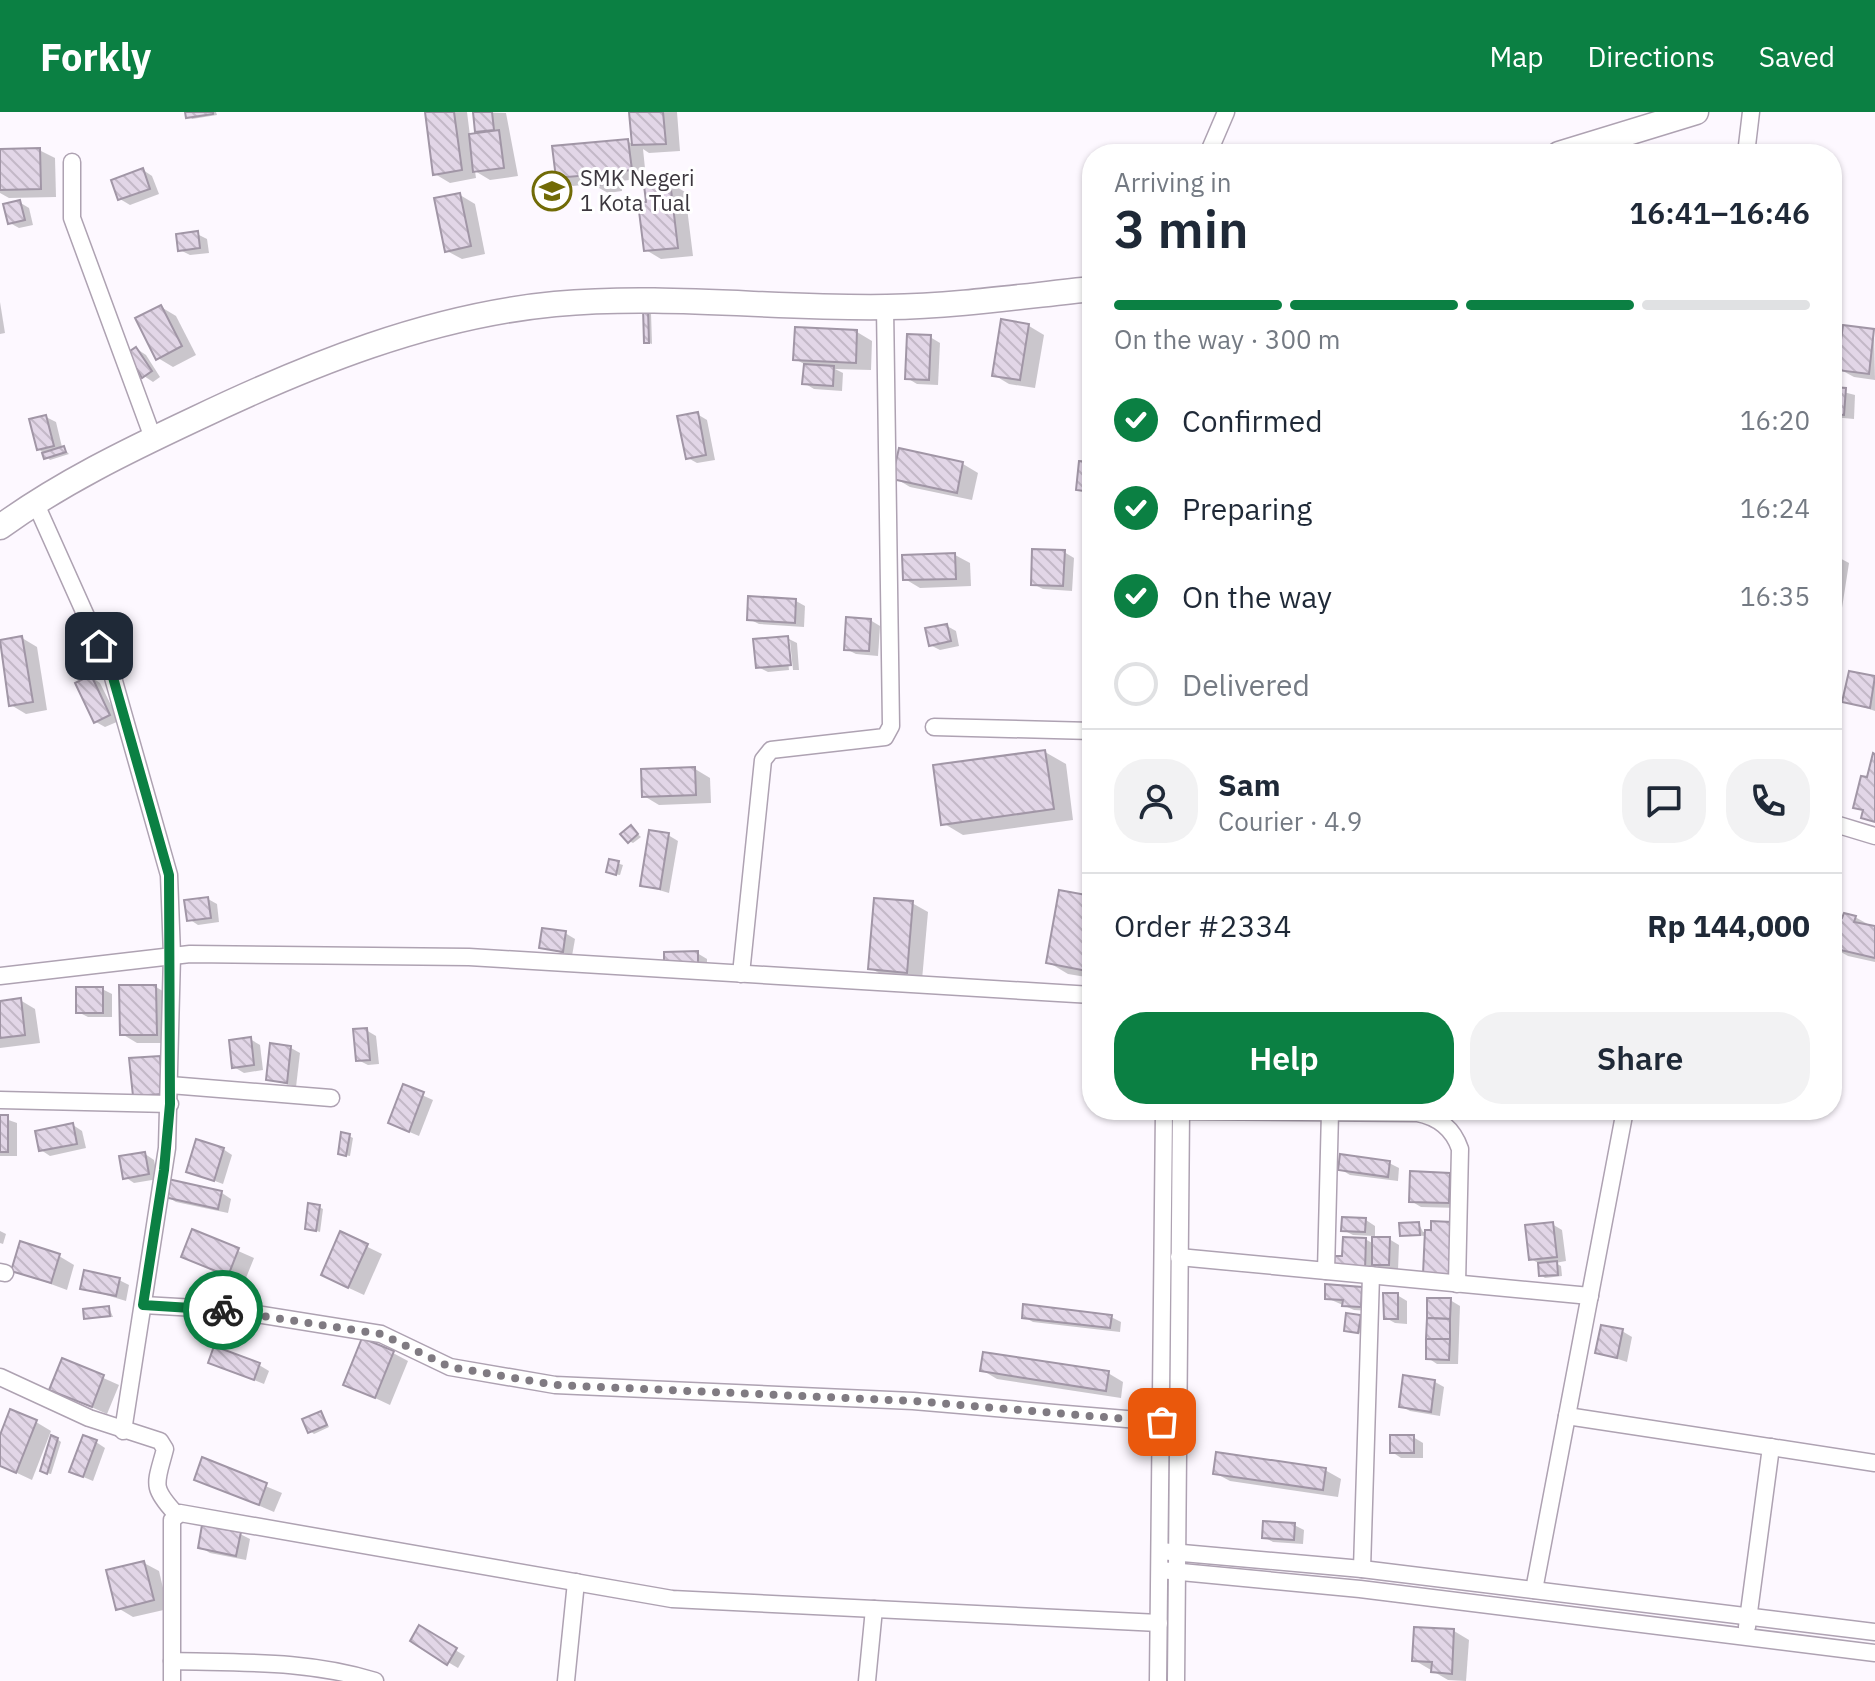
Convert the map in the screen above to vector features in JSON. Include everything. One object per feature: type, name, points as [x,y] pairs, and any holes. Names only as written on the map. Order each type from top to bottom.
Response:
[{"type":"highway","points":[[1592,144],[1696,112]]},
{"type":"highway","points":[[0,527],[35,502],[153,438],[249,392],[345,355],[447,323],[556,304],[644,301],[885,307],[1082,290]]},
{"type":"street","points":[[1212,144],[1226,112]]},
{"type":"street","points":[[1747,144],[1751,112]]},
{"type":"street","points":[[72,162],[72,218],[153,438]]},
{"type":"street","points":[[741,974],[763,760],[771,750],[885,737],[891,726],[885,307]]},
{"type":"street","points":[[35,502],[112,674],[169,875],[172,955],[170,1104],[163,1178],[123,1431]]},
{"type":"street","points":[[934,727],[1082,731]]},
{"type":"street","points":[[1842,826],[1875,836]]},
{"type":"street","points":[[0,976],[172,955],[469,957],[1082,994]]},
{"type":"street","points":[[170,1085],[331,1098]]},
{"type":"street","points":[[0,1100],[170,1104]]},
{"type":"street","points":[[1164,1120],[1162,1422],[1169,1551]]},
{"type":"street","points":[[1158,1681],[1159,1623],[1169,1551],[1181,1120]]},
{"type":"street","points":[[1326,1271],[1330,1120]]},
{"type":"street","points":[[1436,1120],[1453,1134],[1460,1149],[1457,1284]]},
{"type":"street","points":[[1534,1590],[1623,1120]]},
{"type":"street","points":[[1179,1257],[1590,1296]]},
{"type":"street","points":[[1362,1569],[1371,1275]]},
{"type":"street","points":[[143,1305],[232,1310],[381,1334],[450,1367],[555,1385],[913,1401],[1162,1422]]},
{"type":"street","points":[[0,1377],[123,1431],[160,1441],[165,1449],[157,1484],[158,1495],[176,1514],[195,1514],[672,1599],[1159,1623]]},
{"type":"street","points":[[1567,1416],[1875,1463]]},
{"type":"street","points":[[1746,1636],[1771,1447]]},
{"type":"street","points":[[172,1681],[172,1520],[176,1514]]},
{"type":"street","points":[[1169,1551],[1362,1569],[1875,1632]]},
{"type":"street","points":[[1168,1571],[1360,1589],[1875,1653]]},
{"type":"street","points":[[1168,1571],[1176,1681]]},
{"type":"street","points":[[566,1681],[576,1582]]},
{"type":"street","points":[[867,1681],[874,1609]]},
{"type":"street","points":[[172,1661],[292,1664],[321,1667],[375,1681]]},
{"type":"building","points":[[185,112],[213,112],[213,114],[186,118]]},
{"type":"building","points":[[425,112],[454,112],[462,170],[433,175]]},
{"type":"building","points":[[473,112],[492,112],[494,130],[475,132]]},
{"type":"building","points":[[629,112],[663,112],[666,144],[632,145]]},
{"type":"building","points":[[499,130],[504,168],[473,172],[469,134]]},
{"type":"building","points":[[628,139],[632,170],[607,173],[608,184],[591,185],[589,175],[556,178],[552,146]]},
{"type":"building","points":[[40,148],[41,189],[0,190],[0,149]]},
{"type":"building","points":[[143,168],[150,189],[118,200],[111,180]]},
{"type":"building","points":[[670,181],[678,248],[644,251],[638,203],[646,202],[644,185]]},
{"type":"building","points":[[460,193],[471,246],[445,252],[434,198]]},
{"type":"building","points":[[20,200],[25,220],[8,224],[3,204]]},
{"type":"building","points":[[198,231],[200,248],[178,251],[176,234]]},
{"type":"building","points":[[161,305],[182,346],[156,360],[135,318]]},
{"type":"building","points":[[643,308],[648,308],[649,343],[644,343]]},
{"type":"building","points":[[1001,319],[1029,324],[1020,380],[992,376]]},
{"type":"building","points":[[1843,325],[1874,329],[1869,374],[1842,371]]},
{"type":"building","points":[[795,327],[857,330],[856,363],[793,360]]},
{"type":"building","points":[[907,334],[931,335],[929,380],[905,379]]},
{"type":"building","points":[[136,347],[152,371],[142,378],[127,353]]},
{"type":"building","points":[[804,364],[834,366],[833,386],[802,384]]},
{"type":"building","points":[[1842,388],[1846,388],[1842,415]]},
{"type":"building","points":[[698,412],[706,455],[686,459],[677,416]]},
{"type":"building","points":[[46,415],[54,446],[37,450],[29,419]]},
{"type":"building","points":[[64,446],[66,452],[44,459],[42,453]]},
{"type":"building","points":[[899,448],[963,462],[957,493],[892,479]]},
{"type":"building","points":[[1079,461],[1082,461],[1082,491],[1076,490]]},
{"type":"building","points":[[1032,549],[1065,550],[1063,586],[1031,585]]},
{"type":"building","points":[[955,553],[956,579],[903,580],[902,555]]},
{"type":"building","points":[[748,596],[796,599],[795,623],[747,620]]},
{"type":"building","points":[[846,617],[871,619],[869,651],[844,650]]},
{"type":"building","points":[[947,624],[951,641],[929,646],[925,628]]},
{"type":"building","points":[[22,636],[33,702],[9,706],[0,640]]},
{"type":"building","points":[[788,636],[791,665],[756,668],[753,639]]},
{"type":"building","points":[[1849,671],[1875,676],[1870,708],[1842,702]]},
{"type":"building","points":[[91,675],[110,715],[94,723],[75,683]]},
{"type":"building","points":[[1045,750],[1054,809],[941,825],[933,765]]},
{"type":"building","points":[[1873,753],[1875,822],[1861,818],[1863,810],[1853,808],[1861,776],[1867,777]]},
{"type":"building","points":[[695,767],[696,795],[642,797],[641,769]]},
{"type":"building","points":[[631,825],[638,834],[628,843],[620,834]]},
{"type":"building","points":[[649,830],[669,833],[660,889],[640,886]]},
{"type":"building","points":[[609,859],[619,861],[616,875],[606,872]]},
{"type":"building","points":[[1059,890],[1082,894],[1082,970],[1046,963]]},
{"type":"building","points":[[208,897],[211,918],[187,921],[184,900]]},
{"type":"building","points":[[874,898],[913,901],[907,973],[868,969]]},
{"type":"building","points":[[1844,913],[1856,916],[1854,922],[1875,926],[1875,958],[1842,950]]},
{"type":"building","points":[[542,928],[566,931],[563,952],[539,948]]},
{"type":"building","points":[[698,951],[698,963],[664,964],[664,952]]},
{"type":"building","points":[[119,985],[156,985],[157,1035],[120,1035]]},
{"type":"building","points":[[76,987],[103,987],[103,1013],[76,1013]]},
{"type":"building","points":[[21,998],[25,1035],[0,1038],[0,1001]]},
{"type":"building","points":[[367,1028],[370,1060],[356,1061],[353,1029]]},
{"type":"building","points":[[251,1037],[254,1065],[232,1068],[229,1040]]},
{"type":"building","points":[[270,1043],[291,1046],[287,1083],[266,1080]]},
{"type":"building","points":[[160,1056],[163,1094],[133,1096],[129,1058]]},
{"type":"building","points":[[403,1084],[424,1092],[409,1132],[388,1123]]},
{"type":"building","points":[[0,1115],[8,1115],[8,1152],[0,1152]]},
{"type":"building","points":[[73,1123],[77,1144],[39,1151],[35,1131]]},
{"type":"building","points":[[341,1132],[350,1134],[346,1156],[338,1154]]},
{"type":"building","points":[[196,1139],[224,1148],[214,1181],[186,1172]]},
{"type":"building","points":[[145,1152],[149,1174],[123,1179],[119,1156]]},
{"type":"building","points":[[1340,1154],[1390,1161],[1388,1177],[1338,1170]]},
{"type":"building","points":[[1410,1171],[1450,1173],[1449,1203],[1409,1202]]},
{"type":"building","points":[[168,1179],[222,1191],[218,1209],[164,1197]]},
{"type":"building","points":[[308,1203],[320,1205],[316,1231],[305,1229]]},
{"type":"building","points":[[1342,1217],[1366,1218],[1365,1232],[1341,1231]]},
{"type":"building","points":[[1431,1221],[1452,1222],[1450,1275],[1423,1274],[1425,1230],[1431,1230]]},
{"type":"building","points":[[1419,1222],[1420,1235],[1400,1236],[1399,1223]]},
{"type":"building","points":[[1553,1222],[1557,1257],[1529,1260],[1525,1225]]},
{"type":"building","points":[[192,1229],[239,1248],[228,1276],[181,1257]]},
{"type":"building","points":[[340,1231],[368,1244],[348,1288],[321,1275]]},
{"type":"building","points":[[1343,1237],[1366,1238],[1365,1270],[1334,1270],[1334,1256],[1342,1256]]},
{"type":"building","points":[[1372,1237],[1390,1237],[1389,1265],[1372,1265]]},
{"type":"building","points":[[20,1241],[60,1254],[51,1283],[11,1271]]},
{"type":"building","points":[[1557,1261],[1558,1275],[1539,1276],[1538,1263]]},
{"type":"building","points":[[84,1270],[120,1278],[116,1296],[80,1289]]},
{"type":"building","points":[[1325,1284],[1362,1287],[1361,1307],[1342,1306],[1343,1300],[1325,1299]]},
{"type":"building","points":[[1383,1293],[1398,1293],[1398,1319],[1384,1319]]},
{"type":"building","points":[[1427,1298],[1451,1298],[1450,1319],[1427,1318]]},
{"type":"building","points":[[1023,1304],[1112,1315],[1110,1328],[1022,1318]]},
{"type":"building","points":[[109,1306],[110,1316],[84,1319],[83,1309]]},
{"type":"building","points":[[1346,1313],[1361,1315],[1358,1333],[1344,1331]]},
{"type":"building","points":[[1427,1318],[1450,1319],[1450,1339],[1426,1339]]},
{"type":"building","points":[[1601,1325],[1623,1329],[1617,1358],[1595,1353]]},
{"type":"building","points":[[362,1338],[394,1351],[375,1398],[343,1385]]},
{"type":"building","points":[[1426,1339],[1450,1339],[1449,1360],[1426,1359]]},
{"type":"building","points":[[214,1346],[260,1363],[254,1380],[208,1363]]},
{"type":"building","points":[[983,1352],[1109,1371],[1106,1391],[980,1371]]},
{"type":"building","points":[[62,1358],[104,1375],[92,1407],[49,1390]]},
{"type":"building","points":[[1403,1375],[1435,1380],[1431,1412],[1399,1407]]},
{"type":"building","points":[[10,1409],[37,1420],[16,1473],[0,1466],[0,1435]]},
{"type":"building","points":[[321,1411],[327,1425],[308,1433],[302,1419]]},
{"type":"building","points":[[51,1435],[58,1438],[47,1474],[40,1471]]},
{"type":"building","points":[[83,1435],[97,1440],[83,1477],[69,1472]]},
{"type":"building","points":[[1390,1435],[1414,1435],[1414,1453],[1390,1453]]},
{"type":"building","points":[[1216,1452],[1326,1468],[1323,1490],[1213,1474]]},
{"type":"building","points":[[202,1457],[267,1483],[259,1505],[194,1480]]},
{"type":"building","points":[[1263,1521],[1295,1523],[1294,1540],[1262,1538]]},
{"type":"building","points":[[202,1525],[241,1532],[236,1556],[198,1548]]},
{"type":"building","points":[[144,1561],[154,1600],[116,1610],[106,1570]]},
{"type":"building","points":[[419,1625],[457,1648],[447,1665],[410,1641]]},
{"type":"building","points":[[1414,1627],[1454,1629],[1452,1674],[1431,1672],[1432,1662],[1412,1661]]},
{"type":"way so far","points":[[223,1310],[381,1334],[450,1367],[555,1385],[913,1401],[1162,1422]]},
{"type":"place","name":"SMK Negeri 1 Kota Tual","points":[[552,191]]},
{"type":"route","points":[[99,646],[112,674],[169,875],[172,955],[170,1104],[167,1148],[143,1305],[223,1310]]}]
